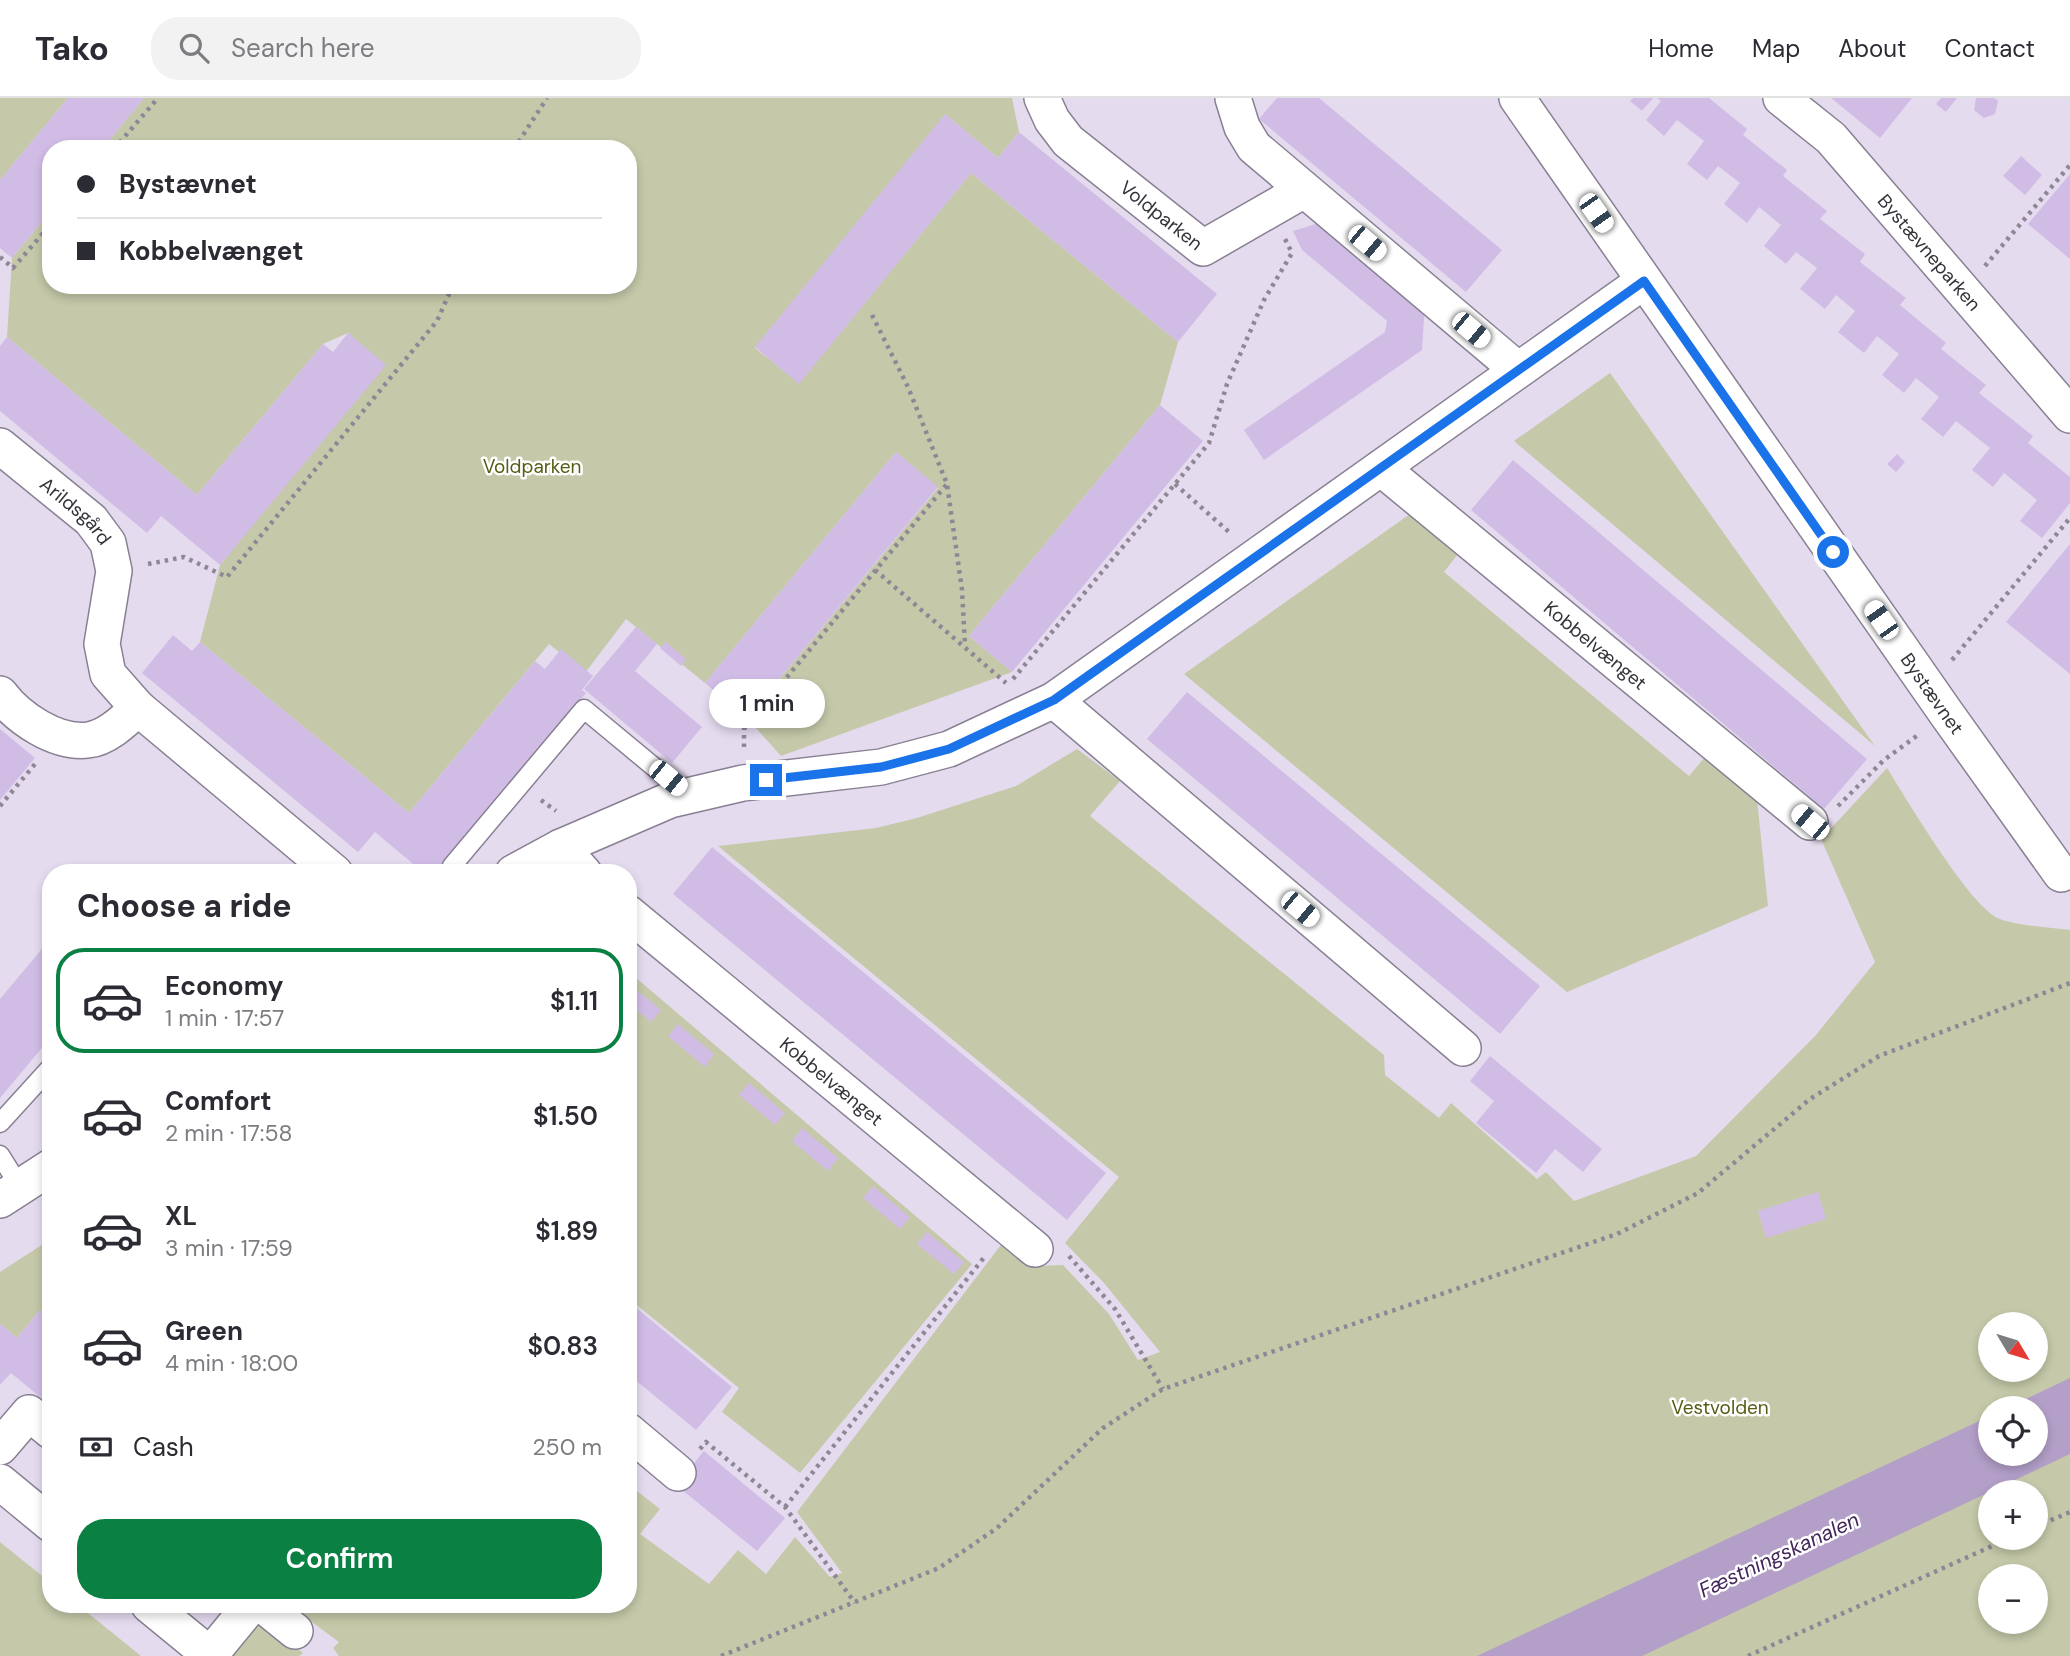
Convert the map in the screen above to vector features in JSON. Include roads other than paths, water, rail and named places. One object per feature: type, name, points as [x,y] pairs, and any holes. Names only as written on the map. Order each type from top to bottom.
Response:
[{"type":"street","name":"Voldparken","points":[[1042,98],[1052,120],[1068,141],[1203,248],[1304,190]]},
{"type":"street","points":[[1233,98],[1242,127],[1254,147],[1518,370]]},
{"type":"street","name":"Bystævnet","points":[[1517,98],[1937,701],[2061,874]]},
{"type":"street","name":"Bystævneparken","points":[[1781,98],[1831,138],[2070,415]]},
{"type":"street","points":[[530,864],[561,847],[670,800],[743,783],[892,764],[949,749],[1054,700],[1644,281]]},
{"type":"street","name":"Arildsgård","points":[[0,446],[91,520],[108,543],[114,571],[102,644],[108,674],[138,708],[324,864]]},
{"type":"street","name":"Kobbelvænget","points":[[1381,468],[1810,822]]},
{"type":"street","points":[[0,694],[34,726],[58,736],[89,740],[116,727],[138,708]]},
{"type":"street","points":[[1054,700],[1463,1048]]},
{"type":"street","points":[[561,847],[576,864]]},
{"type":"street","name":"Kobbelvænget","points":[[637,920],[1035,1249]]},
{"type":"street","points":[[10,1193],[42,1173]]},
{"type":"street","points":[[0,1447],[29,1413],[42,1424]]},
{"type":"street","points":[[637,1439],[678,1473]]},
{"type":"street","points":[[0,1482],[42,1517]]},
{"type":"street","points":[[159,1613],[210,1655],[244,1613]]},
{"type":"street","points":[[273,1613],[295,1631]]},
{"type":"lane","points":[[454,864],[584,709],[689,796]]},
{"type":"lane","points":[[0,1123],[42,1077]]},
{"type":"lane","points":[[0,1155],[10,1193]]},
{"type":"water","points":[[2070,1378],[2070,1454],[2048,1464],[2048,1396],[2032,1396]]},
{"type":"water","name":"Fæstningskanalen","points":[[1978,1422],[1978,1466],[2045,1466],[2015,1480],[1978,1480],[1978,1497],[1642,1656],[1477,1656]]},
{"type":"park label","name":"Vestvolden","points":[[1720,1407]]}]
